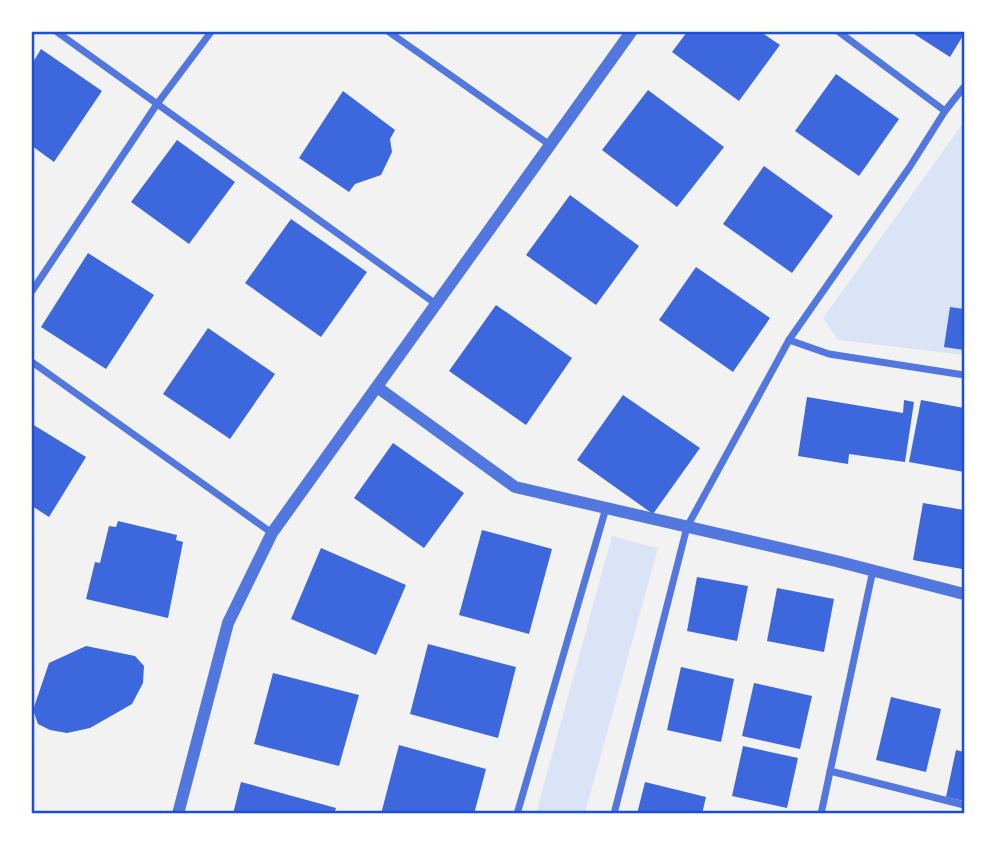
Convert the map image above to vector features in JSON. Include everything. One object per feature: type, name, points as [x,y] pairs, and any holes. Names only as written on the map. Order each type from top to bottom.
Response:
[{"type":"street","points":[[57,32],[436,304]]},
{"type":"street","points":[[32,291],[157,104],[211,32]]},
{"type":"street","points":[[389,32],[550,145]]},
{"type":"street","points":[[178,814],[228,623],[272,533],[631,32]]},
{"type":"street","points":[[839,32],[945,111]]},
{"type":"street","points":[[614,814],[687,527],[789,340],[964,87]]},
{"type":"street","points":[[789,340],[829,354],[964,375]]},
{"type":"street","points":[[32,362],[272,533]]},
{"type":"street","points":[[377,387],[515,487],[873,570],[964,594]]},
{"type":"street","points":[[517,814],[606,508]]},
{"type":"street","points":[[821,814],[873,570]]},
{"type":"street","points":[[830,771],[964,805]]},
{"type":"shaded area","points":[[964,122],[964,355],[838,340],[823,318]]},
{"type":"shaded area","points":[[612,536],[658,548],[585,813],[536,813]]},
{"type":"building","points":[[687,32],[761,32],[780,45],[739,101],[672,52]]},
{"type":"building","points":[[911,32],[964,32],[964,34],[950,57]]},
{"type":"building","points":[[41,49],[102,91],[54,162],[32,146],[32,64]]},
{"type":"building","points":[[836,74],[899,119],[859,176],[795,131]]},
{"type":"building","points":[[648,90],[724,147],[677,207],[602,150]]},
{"type":"building","points":[[343,91],[395,130],[390,139],[392,152],[381,175],[355,184],[349,192],[299,158]]},
{"type":"building","points":[[177,140],[235,182],[189,244],[131,202]]},
{"type":"building","points":[[764,166],[833,216],[792,273],[723,224]]},
{"type":"building","points":[[570,195],[639,246],[596,305],[526,255]]},
{"type":"building","points":[[291,219],[367,272],[321,337],[245,283]]},
{"type":"building","points":[[88,253],[154,295],[106,369],[41,327]]},
{"type":"building","points":[[696,267],[770,318],[733,372],[659,320]]},
{"type":"building","points":[[496,305],[572,358],[526,425],[449,371]]},
{"type":"building","points":[[950,307],[964,309],[964,350],[944,347]]},
{"type":"building","points":[[208,328],[275,374],[230,439],[163,394]]},
{"type":"building","points":[[623,395],[700,448],[653,514],[577,460]]},
{"type":"building","points":[[807,397],[903,413],[904,400],[914,402],[905,462],[849,454],[848,464],[798,456]]},
{"type":"building","points":[[921,400],[964,408],[964,472],[909,462]]},
{"type":"building","points":[[32,424],[86,457],[49,517],[32,506]]},
{"type":"building","points":[[393,443],[464,493],[424,548],[354,498]]},
{"type":"building","points":[[923,503],[964,510],[962,569],[913,560]]},
{"type":"building","points":[[118,521],[177,535],[176,540],[183,542],[168,618],[86,599],[95,562],[100,563],[109,526],[116,527]]},
{"type":"building","points":[[482,530],[552,549],[529,634],[459,615]]},
{"type":"building","points":[[321,548],[406,585],[376,655],[291,619]]},
{"type":"building","points":[[697,577],[748,586],[737,641],[687,631]]},
{"type":"building","points":[[777,588],[834,599],[824,652],[767,641]]},
{"type":"building","points":[[428,644],[516,667],[498,738],[410,714]]},
{"type":"building","points":[[86,646],[135,656],[144,666],[143,683],[132,704],[90,728],[67,733],[50,730],[38,724],[33,710],[49,663]]},
{"type":"building","points":[[681,667],[734,679],[721,742],[667,730]]},
{"type":"building","points":[[273,673],[359,695],[339,766],[254,744]]},
{"type":"building","points":[[754,683],[812,696],[800,749],[742,736]]},
{"type":"building","points":[[891,697],[941,709],[926,772],[876,760]]},
{"type":"building","points":[[399,745],[486,769],[474,814],[381,814]]},
{"type":"building","points":[[743,746],[798,758],[787,808],[732,796]]},
{"type":"building","points":[[956,750],[964,752],[964,801],[946,797]]},
{"type":"building","points":[[241,782],[336,808],[334,814],[233,814]]},
{"type":"building","points":[[645,782],[706,797],[702,814],[637,814]]}]
